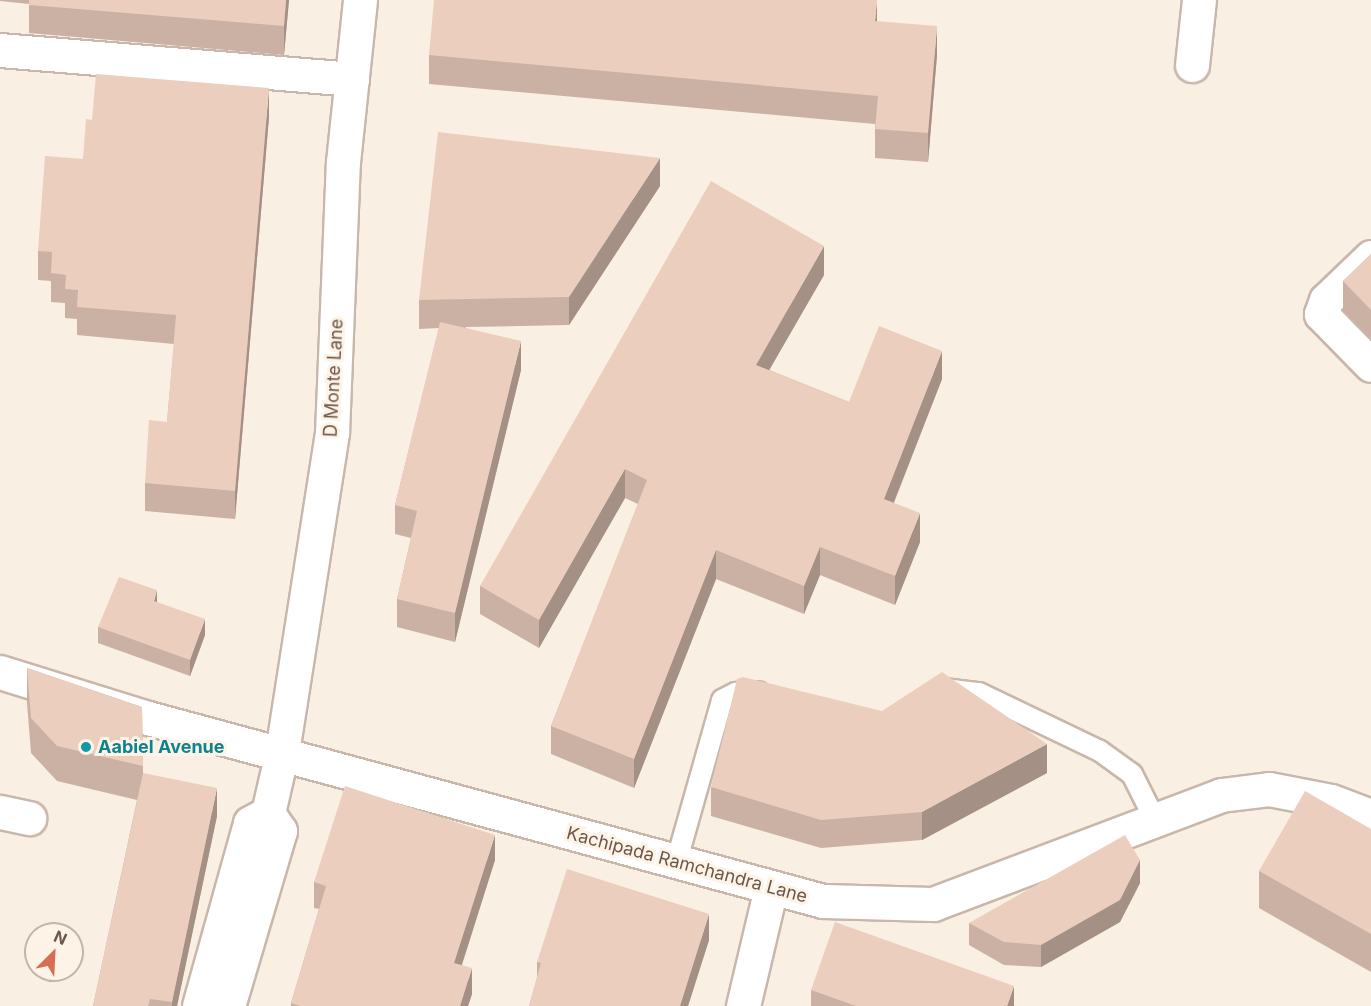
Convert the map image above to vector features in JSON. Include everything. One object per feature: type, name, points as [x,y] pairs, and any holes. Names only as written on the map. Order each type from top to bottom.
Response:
[{"type":"street","name":"D Monte Lane","points":[[268,813],[282,752],[332,433],[343,162],[360,0]]},
{"type":"street","points":[[1192,65],[1199,0]]},
{"type":"street","points":[[0,50],[352,79]]},
{"type":"street","points":[[1371,257],[1326,300],[1321,314],[1371,365]]},
{"type":"street","name":"Kachipada Ramchandra Lane","points":[[0,672],[148,718],[282,752],[676,863],[823,901],[933,904],[1154,818],[1221,795],[1269,789],[1331,801],[1371,816]]},
{"type":"street","points":[[199,1006],[250,823],[268,813],[280,831],[228,1006]]},
{"type":"street","points":[[743,1006],[771,888]]},
{"type":"lane","points":[[927,693],[938,688],[980,693],[1101,751],[1132,774],[1154,818]]},
{"type":"lane","points":[[676,863],[722,700],[751,690],[774,696]]},
{"type":"building","points":[[29,0],[286,0],[284,26],[29,5]]},
{"type":"building","points":[[434,0],[877,0],[875,21],[937,26],[928,133],[875,129],[878,96],[429,55]]},
{"type":"building","points":[[96,74],[269,88],[235,491],[145,483],[149,420],[167,422],[176,315],[77,307],[78,290],[65,289],[66,275],[51,273],[52,252],[38,251],[45,156],[83,159],[86,119],[92,120]]},
{"type":"building","points":[[438,132],[660,158],[569,297],[419,300]]},
{"type":"building","points":[[711,181],[824,246],[756,365],[849,402],[879,326],[942,351],[884,499],[920,513],[895,576],[820,547],[804,586],[716,550],[634,759],[551,726],[647,480],[625,469],[539,620],[480,586]]},
{"type":"building","points":[[1371,254],[1371,310],[1343,281]]},
{"type":"building","points":[[440,322],[521,341],[455,613],[397,599],[417,511],[395,505]]},
{"type":"building","points":[[119,577],[157,590],[154,601],[205,619],[190,660],[98,627]]},
{"type":"building","points":[[27,668],[142,707],[143,766],[57,746],[31,718]]},
{"type":"building","points":[[942,672],[1047,744],[922,812],[821,820],[711,787],[737,679],[743,677],[882,711]]},
{"type":"building","points":[[143,773],[217,788],[172,1002],[150,999],[148,1006],[93,1006]]},
{"type":"building","points":[[345,786],[495,835],[454,963],[472,968],[460,1006],[300,1006],[291,1003],[326,886],[314,882]]},
{"type":"building","points":[[1305,791],[1371,829],[1371,934],[1259,871]]},
{"type":"building","points":[[1125,835],[1140,860],[1120,900],[1041,945],[1004,942],[969,923]]},
{"type":"building","points":[[567,869],[709,914],[680,1006],[529,1006],[541,963],[537,962]]},
{"type":"building","points":[[835,922],[1014,986],[1007,1006],[856,1006],[811,990]]},
{"type":"place","name":"Aabiel Avenue","points":[[86,747]]}]
